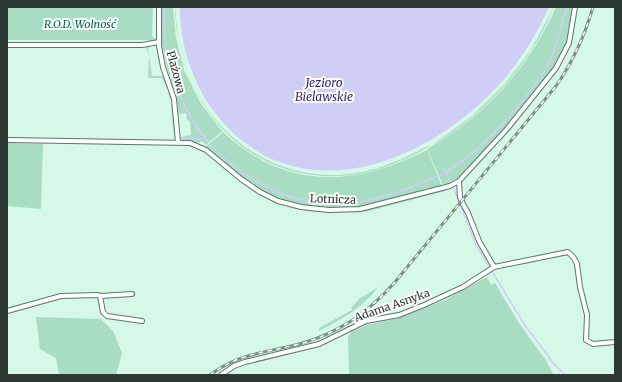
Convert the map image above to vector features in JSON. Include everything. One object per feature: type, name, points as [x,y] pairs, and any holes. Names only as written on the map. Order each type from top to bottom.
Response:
[{"type":"street","name":"Plażowa","points":[[159,7],[159,42],[162,62],[174,98],[178,142]]},
{"type":"street","name":"Lotnicza","points":[[7,140],[190,143],[200,147],[260,192],[280,202],[301,207],[332,210],[360,209],[450,186],[458,182],[507,129],[556,68],[569,42],[575,7]]},
{"type":"street","points":[[7,45],[142,45],[159,42]]},
{"type":"street","points":[[458,182],[460,197],[492,269]]},
{"type":"street","name":"Adama Asnyka","points":[[221,375],[234,366],[319,344],[366,321],[399,314],[424,305],[463,287],[492,269],[568,252],[577,263],[580,285],[587,315],[586,340],[592,344],[615,342]]},
{"type":"street","points":[[7,311],[61,296],[132,294]]},
{"type":"street","points":[[100,296],[103,312],[107,316],[142,321]]},
{"type":"green space","name":"R.O.D. Wolność","points":[[7,7],[153,7],[152,36],[156,40],[149,42],[149,40],[7,40]]},
{"type":"green space","points":[[162,7],[173,7],[176,38],[184,70],[169,75],[162,44]]},
{"type":"green space","points":[[554,7],[544,29],[532,49],[504,87],[470,119],[431,146],[472,116],[504,85],[531,50]]},
{"type":"green space","points":[[556,7],[574,7],[573,17],[568,30],[568,40],[558,64],[507,128],[495,138],[461,176],[445,185],[442,183],[427,149],[468,121],[486,106],[503,88],[519,70],[533,50]]},
{"type":"green space","points":[[179,41],[186,68],[182,57]]},
{"type":"green space","points":[[151,44],[156,45],[150,45],[148,48],[152,76],[163,76],[168,91],[162,78],[148,78],[149,56],[146,47]]},
{"type":"green space","points":[[184,70],[201,104],[222,131],[206,145],[202,141],[198,143],[181,140],[181,137],[191,135],[190,121],[187,120],[186,113],[179,114],[170,77]]},
{"type":"green space","points":[[197,93],[212,115],[230,135],[252,151],[276,164],[301,172],[328,175],[363,172],[402,159],[430,146],[405,159],[379,169],[351,175],[323,176],[291,171],[262,159],[237,143],[216,122]]},
{"type":"green space","points":[[171,102],[174,122],[174,138]]},
{"type":"green space","points":[[223,132],[247,151],[271,165],[296,173],[321,177],[347,176],[373,171],[400,162],[427,150],[441,184],[440,187],[364,207],[328,208],[302,206],[279,200],[266,194],[243,179],[205,147]]},
{"type":"green space","points":[[7,143],[43,144],[41,209],[7,206]]},
{"type":"green space","points":[[445,189],[446,191],[365,212],[334,213],[305,211],[273,202],[255,192],[268,199],[293,207],[317,211],[336,212],[372,208]]},
{"type":"green space","points":[[487,277],[491,285],[495,283],[519,323],[545,359],[554,375],[349,375],[348,337],[351,332],[367,325],[398,318],[425,308],[447,299]]},
{"type":"green space","points":[[378,287],[359,307],[319,331],[319,328],[352,310],[351,308],[359,299]]},
{"type":"green space","points":[[36,317],[101,319],[113,331],[122,353],[116,375],[59,375],[56,358],[40,349]]},
{"type":"water","name":"Jezioro Bielawskie","points":[[180,7],[549,7],[532,41],[518,61],[494,90],[465,117],[432,139],[396,157],[360,168],[322,170],[286,164],[252,148],[220,119],[203,94],[190,67],[183,37]]},
{"type":"waterway","points":[[164,7],[166,48],[171,73]]},
{"type":"waterway","points":[[560,29],[567,7]]},
{"type":"waterway","points":[[440,175],[464,160],[475,151],[514,111],[544,72],[559,34]]},
{"type":"waterway","points":[[172,76],[187,110],[208,142]]},
{"type":"waterway","points":[[182,138],[203,138]]},
{"type":"waterway","points":[[210,145],[224,158],[255,181],[272,190],[308,202],[346,204],[370,200],[404,190],[437,176]]},
{"type":"waterway","points":[[443,168],[452,184],[476,245],[524,324],[554,364],[565,375]]},
{"type":"railway","points":[[210,375],[231,362],[242,358],[299,344],[327,334],[352,320],[375,303],[395,282],[556,86],[578,48],[593,7]]}]
